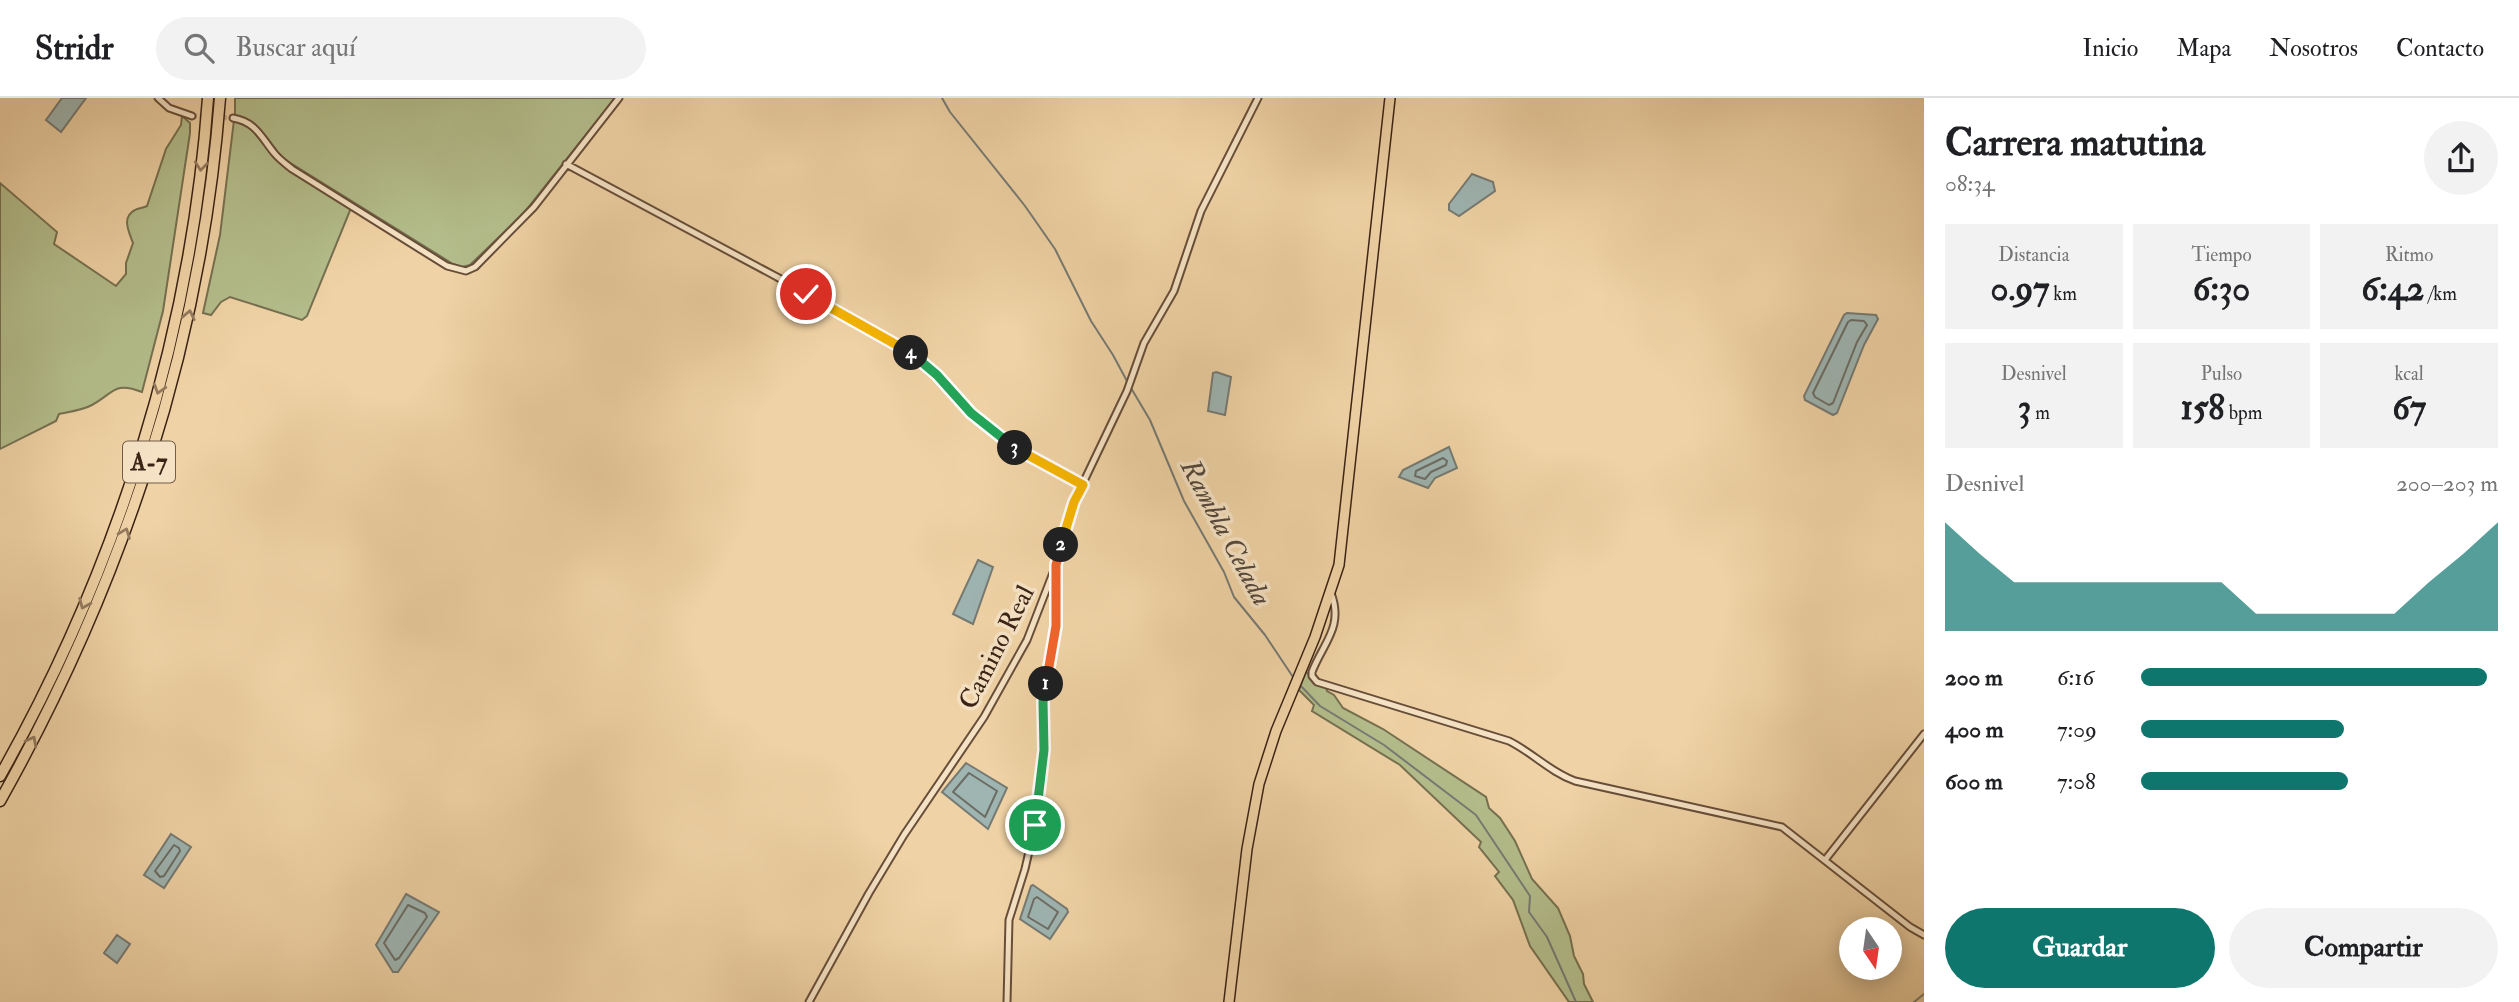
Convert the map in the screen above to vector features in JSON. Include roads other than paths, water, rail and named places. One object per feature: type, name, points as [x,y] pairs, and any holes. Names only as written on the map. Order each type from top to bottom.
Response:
[{"type":"highway","name":"A-7","points":[[0,776],[52,677],[79,617],[135,470],[162,378],[182,287],[200,181],[208,98]]},
{"type":"highway","name":"A-7","points":[[0,801],[77,651],[130,521],[159,431],[184,338],[200,259],[212,180],[220,98]]},
{"type":"main road","points":[[1229,1002],[1252,814],[1276,732],[1339,565],[1390,98]]},
{"type":"street","points":[[158,98],[169,108],[192,116]]},
{"type":"street","points":[[233,118],[251,124],[260,131],[279,159],[292,169],[447,266],[461,271],[475,267],[534,207],[619,98]]},
{"type":"street","name":"Camino Real","points":[[809,1002],[869,893],[904,835],[984,717],[1027,640],[1056,565],[1074,502],[1129,385],[1144,343],[1174,291],[1201,211],[1258,98]]},
{"type":"street","points":[[566,164],[777,277],[910,353],[937,375],[958,401],[987,428],[1025,455],[1083,485]]},
{"type":"street","points":[[1007,1002],[1009,920],[1035,825],[1045,725],[1043,702],[1056,626],[1056,565]]},
{"type":"street","points":[[1331,592],[1336,605],[1335,617],[1327,646],[1312,672],[1317,682],[1509,741],[1525,749],[1560,776],[1575,781],[1782,827],[1910,927],[1924,935]]},
{"type":"street","points":[[1825,860],[1924,734]]},
{"type":"water","points":[[62,98],[86,98],[61,132],[46,120]]},
{"type":"water","points":[[1472,174],[1493,182],[1495,191],[1459,216],[1449,210],[1449,204]]},
{"type":"water","points":[[1847,313],[1876,315],[1878,319],[1864,345],[1837,413],[1833,415],[1805,400],[1804,396]]},
{"type":"water","points":[[1213,373],[1231,377],[1225,415],[1208,411]]},
{"type":"water","points":[[1449,447],[1457,468],[1435,478],[1428,488],[1399,477],[1403,470]]},
{"type":"water","points":[[978,560],[993,567],[973,624],[953,614]]},
{"type":"water","points":[[966,763],[1007,788],[988,829],[942,792]]},
{"type":"water","points":[[171,834],[191,847],[164,888],[144,875]]},
{"type":"water","points":[[1033,885],[1068,912],[1050,939],[1020,919]]},
{"type":"water","points":[[406,894],[439,912],[398,972],[393,972],[376,945]]},
{"type":"water","points":[[117,935],[130,944],[117,963],[104,953]]},
{"type":"waterway","name":"Rambla Celada","points":[[942,98],[1055,249],[1091,321],[1128,383]]},
{"type":"waterway","name":"Rambla Celada","points":[[1131,388],[1150,420],[1184,501],[1224,572],[1234,597],[1265,635],[1293,677]]},
{"type":"waterway","name":"Rambla Celada","points":[[1299,684],[1320,706],[1384,745],[1476,815],[1530,896],[1529,912],[1547,937],[1576,1002]]},
{"type":"waterway","name":"Rambla Celada","points":[[1914,1002],[1924,994]]},
{"type":"tunnel","points":[[192,116],[233,118]]}]
